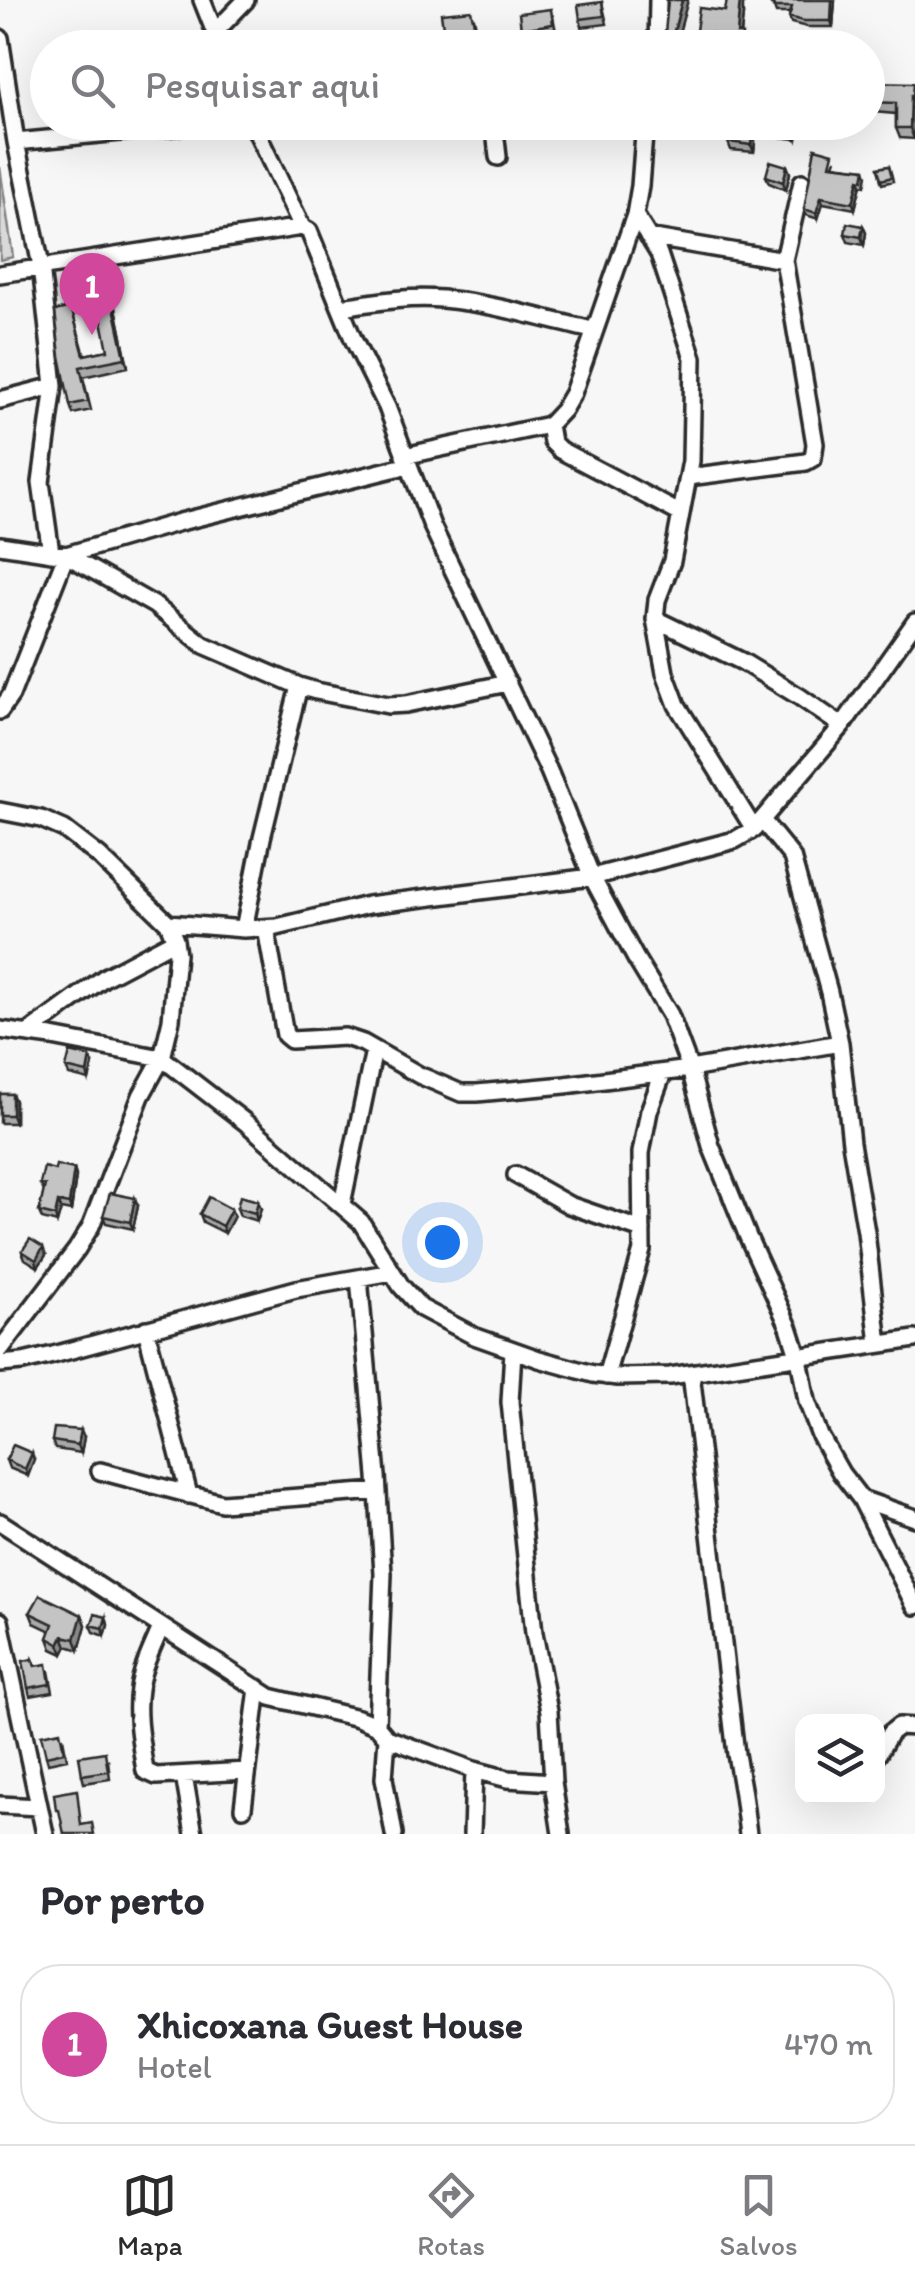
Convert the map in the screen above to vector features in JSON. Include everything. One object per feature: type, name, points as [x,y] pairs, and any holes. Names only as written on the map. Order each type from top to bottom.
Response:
[{"type":"street","points":[[202,0],[214,30]]},
{"type":"street","points":[[225,30],[246,0]]},
{"type":"street","points":[[657,30],[658,0]]},
{"type":"street","points":[[0,38],[41,266],[54,386],[41,482],[59,554],[11,694],[0,711]]},
{"type":"street","points":[[16,142],[37,140]]},
{"type":"street","points":[[261,140],[302,227]]},
{"type":"street","points":[[496,140],[498,157]]},
{"type":"street","points":[[59,554],[549,425],[573,392],[635,215],[644,140]]},
{"type":"street","points":[[688,477],[813,458],[815,444],[784,260],[802,182]]},
{"type":"street","points":[[635,215],[659,254],[693,358],[691,461],[672,561],[657,600],[655,619],[666,673],[677,705],[758,824],[792,857],[797,872],[840,1043],[879,1344]]},
{"type":"street","points":[[0,274],[302,227],[308,230],[354,341],[387,407],[432,526],[549,771],[592,877],[670,1015],[711,1146],[776,1294],[799,1358],[807,1400],[820,1436],[861,1499],[915,1606]]},
{"type":"street","points":[[648,237],[784,260]]},
{"type":"street","points":[[342,307],[395,299],[438,298],[593,330]]},
{"type":"street","points":[[0,400],[54,386]]},
{"type":"street","points":[[549,425],[552,442],[560,450],[681,514]]},
{"type":"street","points":[[0,545],[59,554],[154,605],[204,645],[298,686],[388,705],[508,683]]},
{"type":"street","points":[[655,619],[743,662],[842,726]]},
{"type":"street","points":[[168,923],[244,929],[277,927],[368,905],[592,877],[736,840],[758,824],[842,726],[915,622]]},
{"type":"street","points":[[244,929],[298,686]]},
{"type":"street","points":[[0,811],[41,819],[64,829],[99,856],[168,923],[177,954],[172,1020],[162,1058],[142,1096],[91,1226],[0,1350]]},
{"type":"street","points":[[266,928],[285,1035],[291,1040],[345,1037],[461,1093],[690,1070],[840,1043]]},
{"type":"street","points":[[28,1033],[105,977],[175,940]]},
{"type":"street","points":[[1,1031],[162,1058],[361,1222],[420,1308],[474,1336],[513,1350],[593,1374],[670,1376],[915,1340]]},
{"type":"street","points":[[342,1204],[374,1050]]},
{"type":"street","points":[[606,1376],[640,1257],[641,1153],[649,1111],[663,1073]]},
{"type":"street","points":[[516,1175],[569,1205],[642,1230]]},
{"type":"street","points":[[0,1364],[53,1356],[296,1289],[392,1272]]},
{"type":"street","points":[[359,1278],[378,1490],[384,1778],[394,1834]]},
{"type":"street","points":[[146,1329],[189,1495]]},
{"type":"street","points":[[513,1350],[510,1402],[516,1468],[534,1633],[550,1711],[553,1782],[561,1834]]},
{"type":"street","points":[[691,1373],[748,1834]]},
{"type":"street","points":[[100,1471],[222,1503],[378,1490]]},
{"type":"street","points":[[861,1499],[915,1518]]},
{"type":"street","points":[[0,1522],[270,1696],[334,1711],[474,1770],[508,1779],[553,1782]]},
{"type":"street","points":[[0,1621],[45,1834]]},
{"type":"street","points":[[161,1626],[139,1689],[145,1771],[156,1776],[247,1771]]},
{"type":"street","points":[[243,1808],[258,1688]]},
{"type":"street","points":[[885,1742],[898,1726],[915,1728]]},
{"type":"street","points":[[472,1834],[474,1770]]},
{"type":"street","points":[[184,1775],[194,1834]]},
{"type":"street","points":[[0,1805],[40,1807]]},
{"type":"shaded area","points":[[0,167],[13,257],[0,260]]},
{"type":"building","points":[[668,0],[682,0],[674,30],[665,30]]},
{"type":"building","points":[[727,0],[740,0],[737,30],[696,30],[699,8],[725,11]]},
{"type":"building","points":[[774,0],[832,0],[831,21],[789,17],[792,7],[773,7]]},
{"type":"building","points":[[602,2],[604,16],[580,19],[578,5]]},
{"type":"building","points":[[551,9],[553,24],[521,29],[519,13]]},
{"type":"building","points":[[471,10],[475,30],[443,30],[441,13]]},
{"type":"building","points":[[885,82],[914,83],[910,128],[896,128],[896,103],[885,103]]},
{"type":"building","points":[[728,140],[751,140],[751,145]]},
{"type":"building","points":[[815,148],[833,153],[830,165],[865,169],[853,203],[821,197],[816,213],[804,209]]},
{"type":"building","points":[[770,161],[787,166],[783,182],[766,176]]},
{"type":"building","points":[[889,166],[892,177],[881,180],[878,168]]},
{"type":"building","points":[[847,223],[863,226],[861,237],[845,234]]},
{"type":"building","points":[[111,293],[125,358],[80,367],[88,401],[70,405],[55,311],[71,307],[84,355],[108,350],[97,296]]},
{"type":"building","points":[[70,1052],[90,1057],[87,1073],[66,1068]]},
{"type":"building","points":[[0,1094],[12,1094],[12,1115],[0,1115]]},
{"type":"building","points":[[56,1165],[74,1169],[69,1204],[58,1202],[55,1216],[39,1212],[44,1167],[55,1170]]},
{"type":"building","points":[[110,1193],[135,1198],[130,1222],[103,1216]]},
{"type":"building","points":[[240,1196],[258,1201],[255,1213],[237,1208]]},
{"type":"building","points":[[209,1197],[231,1209],[222,1226],[200,1214]]},
{"type":"building","points":[[30,1239],[43,1247],[36,1260],[22,1251]]},
{"type":"building","points":[[54,1428],[81,1430],[78,1445],[52,1441]]},
{"type":"building","points":[[13,1445],[32,1453],[25,1469],[6,1460]]},
{"type":"building","points":[[40,1595],[82,1615],[75,1639],[63,1636],[59,1644],[48,1638],[53,1624],[30,1613]]},
{"type":"building","points":[[95,1614],[106,1617],[103,1628],[91,1625]]},
{"type":"building","points":[[33,1659],[35,1666],[47,1664],[50,1684],[28,1688],[23,1661]]},
{"type":"building","points":[[60,1731],[64,1752],[46,1756],[41,1735]]},
{"type":"building","points":[[105,1752],[108,1771],[82,1775],[79,1756]]},
{"type":"building","points":[[77,1790],[81,1825],[92,1823],[94,1834],[64,1834],[54,1794]]},
{"type":"place","name":"Xhicoxana Guest House","points":[[92,335]]}]
